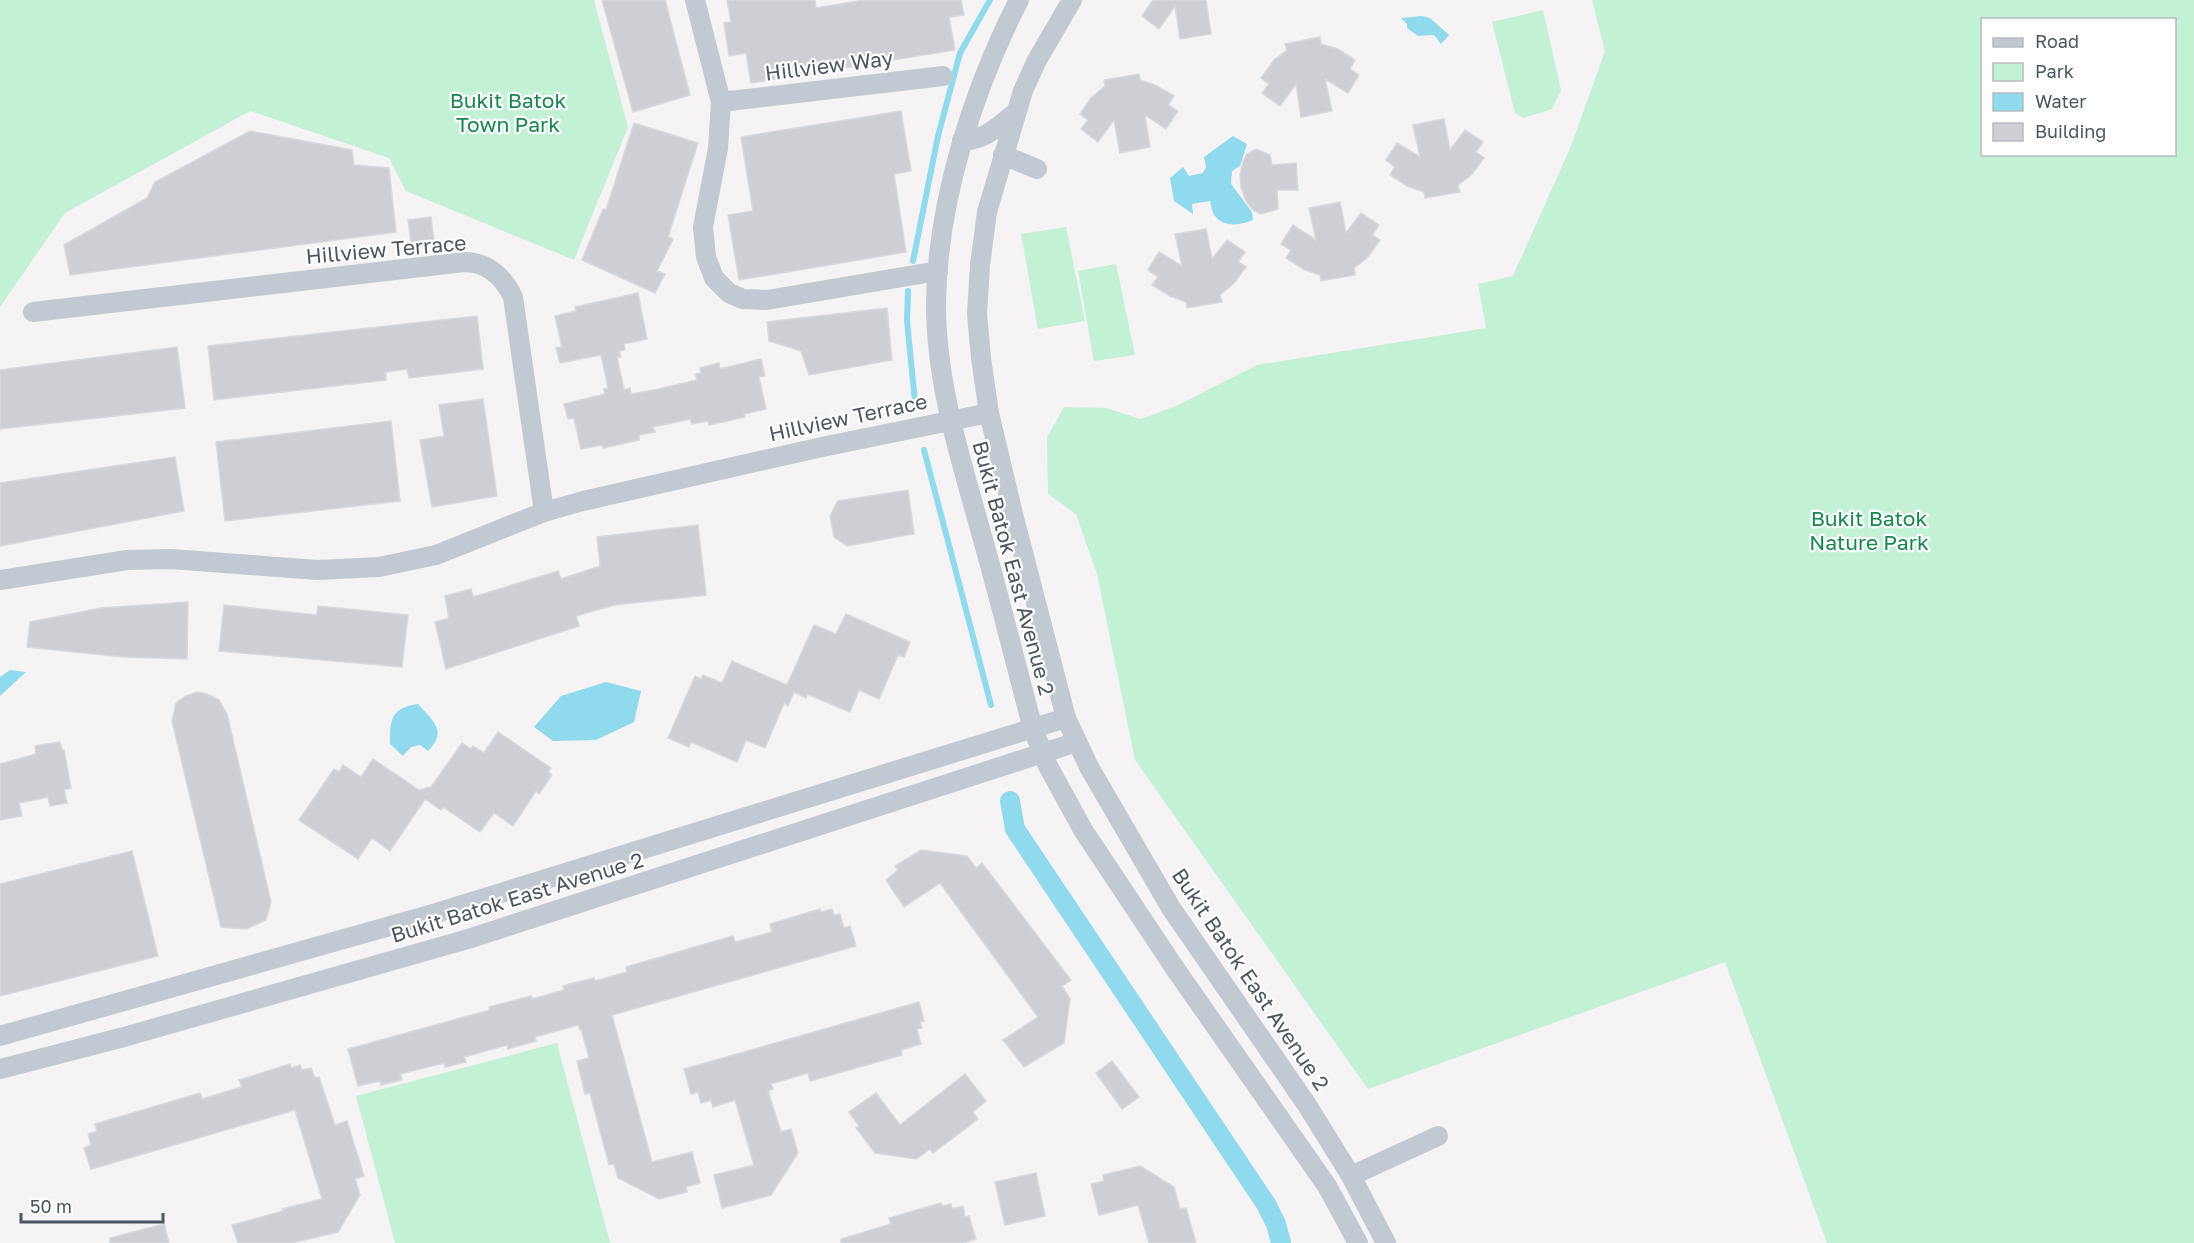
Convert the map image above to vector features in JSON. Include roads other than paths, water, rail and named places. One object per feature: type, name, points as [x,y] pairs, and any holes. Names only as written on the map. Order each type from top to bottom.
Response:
[{"type":"street","points":[[695,0],[721,102],[718,148],[703,227],[706,256],[714,278],[729,293],[743,299],[767,300],[938,271]]},
{"type":"street","name":"Bukit Batok East Avenue 2","points":[[1019,0],[992,57],[962,140],[947,207],[938,271],[936,306],[949,420],[1033,729],[1043,754],[1083,830],[1174,967],[1327,1186],[1358,1243]]},
{"type":"street","name":"Bukit Batok East Avenue 2","points":[[1072,0],[1036,62],[1015,113],[1003,155],[1003,177],[987,212],[977,314],[988,413],[1066,718],[1077,742],[1117,818],[1171,908],[1307,1106],[1351,1176],[1386,1243]]},
{"type":"street","name":"Hillview Way","points":[[721,102],[943,76]]},
{"type":"street","points":[[962,140],[972,141],[984,135],[1015,113]]},
{"type":"street","points":[[1003,155],[1036,169]]},
{"type":"street","name":"Hillview Terrace","points":[[33,312],[474,262],[502,279],[513,297],[544,512]]},
{"type":"street","name":"Hillview Terrace","points":[[0,580],[127,560],[171,559],[318,570],[379,567],[436,555],[544,512],[583,501],[988,413]]},
{"type":"street","name":"Bukit Batok East Avenue 2","points":[[7,1034],[436,913],[1066,718]]},
{"type":"street","name":"Bukit Batok East Avenue 2","points":[[0,1070],[468,939],[1077,742]]},
{"type":"street","points":[[7,1034],[21,1065]]},
{"type":"street","points":[[1351,1176],[1438,1136]]},
{"type":"water","points":[[1422,16],[1430,18],[1449,35],[1441,44],[1434,35],[1418,36],[1407,28],[1407,24],[1401,18]]},
{"type":"water","points":[[1233,136],[1247,144],[1240,166],[1232,171],[1231,184],[1252,212],[1253,220],[1228,224],[1215,216],[1210,201],[1192,204],[1193,214],[1174,201],[1170,178],[1183,167],[1189,176],[1203,173],[1206,167],[1204,157]]},
{"type":"water","points":[[10,670],[26,672],[0,696],[0,677]]},
{"type":"water","points":[[606,682],[641,691],[634,722],[596,740],[553,741],[534,727],[561,696]]},
{"type":"water","points":[[418,704],[436,726],[437,738],[428,751],[420,745],[411,747],[403,756],[390,744],[392,721],[402,708]]},
{"type":"waterway","points":[[913,261],[938,136],[960,53],[990,0]]},
{"type":"waterway","points":[[908,291],[907,321],[915,402]]},
{"type":"waterway","points":[[924,450],[991,705]]},
{"type":"waterway","points":[[1010,801],[1015,829],[1266,1204],[1276,1224],[1281,1243]]},
{"type":"park label","name":"Bukit Batok Town Park","points":[[508,112]]},
{"type":"park label","name":"Bukit Batok Nature Park","points":[[1869,530]]}]
